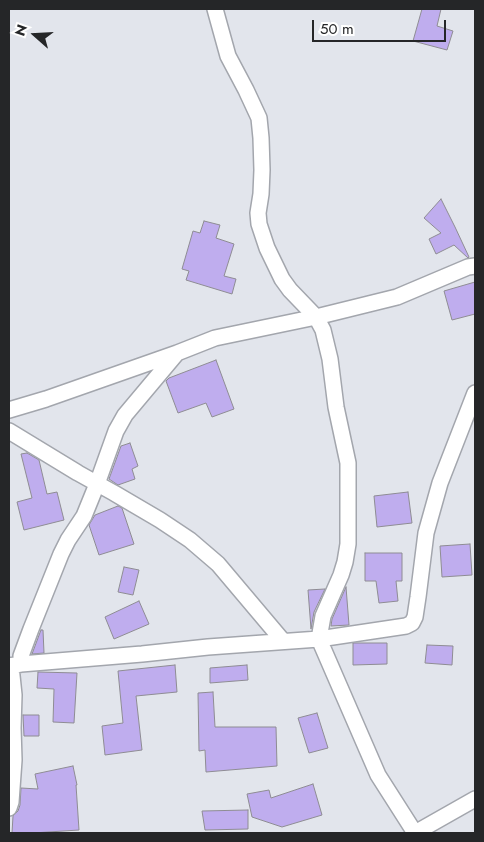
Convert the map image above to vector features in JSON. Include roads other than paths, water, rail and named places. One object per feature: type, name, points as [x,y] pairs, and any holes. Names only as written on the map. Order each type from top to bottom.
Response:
[{"type":"street","points":[[215,9],[228,56],[258,118],[262,170],[258,224],[282,279],[316,317],[323,330],[330,359],[336,407],[348,463],[349,499],[346,562],[324,616],[319,639],[378,775],[415,833],[475,799]]},
{"type":"street","points":[[9,410],[46,399],[215,338],[316,317],[397,297],[475,266]]},
{"type":"street","points":[[9,808],[14,760],[14,666],[21,656],[61,554],[84,516],[116,431],[125,415],[177,353]]},
{"type":"street","points":[[14,666],[208,647],[319,639],[406,626],[412,623],[415,617],[426,532],[440,483],[475,393]]},
{"type":"street","points":[[9,431],[160,520],[190,540],[218,564],[283,641]]}]
